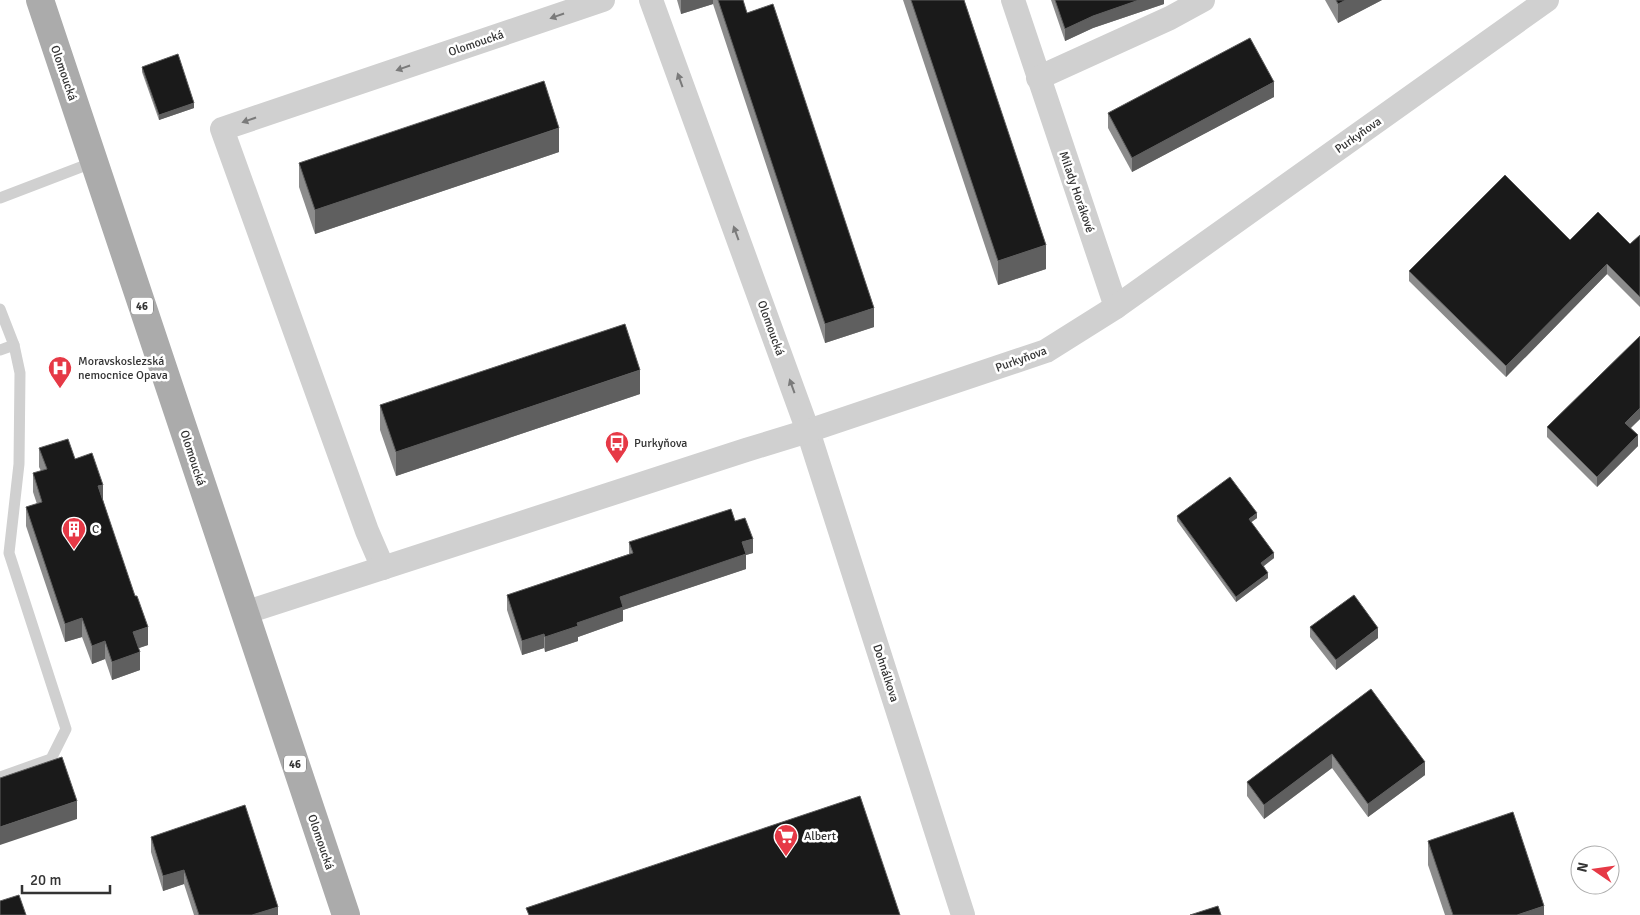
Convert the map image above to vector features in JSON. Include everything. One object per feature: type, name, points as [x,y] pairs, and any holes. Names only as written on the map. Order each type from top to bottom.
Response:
[{"type":"main road","name":"Olomoucká","points":[[40,0],[346,915]]},
{"type":"street","name":"Olomoucká","points":[[382,568],[222,129],[603,0]]},
{"type":"street","name":"Olomoucká","points":[[650,0],[808,431]]},
{"type":"street","name":"Milady Horákové","points":[[1012,0],[1116,307]]},
{"type":"street","points":[[1038,78],[1170,18],[1203,0]]},
{"type":"street","name":"Purkyňova","points":[[244,613],[808,431],[1046,351],[1116,307],[1547,0]]},
{"type":"street","name":"Dohnálkova","points":[[808,431],[963,915]]},
{"type":"lane","points":[[0,198],[94,162]]},
{"type":"lane","points":[[0,309],[14,345],[20,373],[19,464],[9,552],[66,729],[51,759],[0,777]]},
{"type":"lane","points":[[0,350],[14,345]]},
{"type":"building","points":[[718,0],[743,0],[747,13],[773,4],[874,308],[825,324]]},
{"type":"building","points":[[911,0],[964,0],[1046,245],[998,261]]},
{"type":"building","points":[[1055,0],[1139,0],[1093,16],[1065,29]]},
{"type":"building","points":[[1336,0],[1346,0],[1338,4]]},
{"type":"building","points":[[1250,38],[1274,82],[1132,158],[1108,113]]},
{"type":"building","points":[[178,54],[194,103],[159,115],[142,67]]},
{"type":"building","points":[[544,81],[559,128],[315,210],[299,163]]},
{"type":"building","points":[[1505,175],[1570,240],[1598,212],[1630,244],[1640,235],[1640,297],[1607,264],[1506,366],[1409,271]]},
{"type":"building","points":[[625,324],[640,370],[396,452],[380,405]]},
{"type":"building","points":[[1640,336],[1640,408],[1625,423],[1638,435],[1597,477],[1547,427]]},
{"type":"building","name":"C","points":[[68,439],[75,459],[92,453],[103,485],[98,486],[135,596],[137,596],[148,627],[133,632],[140,652],[112,662],[105,641],[92,646],[82,618],[65,624],[26,507],[42,502],[33,473],[47,469],[39,448]]},
{"type":"building","points":[[1230,477],[1257,513],[1249,519],[1274,553],[1261,563],[1268,573],[1236,597],[1177,516]]},
{"type":"building","points":[[731,509],[735,521],[745,518],[753,539],[742,542],[746,554],[620,597],[623,607],[577,623],[578,626],[545,637],[544,634],[522,641],[507,595],[633,553],[629,542]]},
{"type":"building","points":[[1354,595],[1378,628],[1336,660],[1310,627]]},
{"type":"building","points":[[1371,689],[1425,762],[1368,804],[1332,754],[1264,805],[1247,782]]},
{"type":"building","points":[[62,757],[77,801],[0,827],[0,778]]},
{"type":"building","name":"Albert","points":[[860,796],[900,915],[529,915],[526,908]]},
{"type":"building","points":[[245,805],[278,907],[252,915],[199,915],[184,870],[163,876],[151,837]]},
{"type":"building","points":[[1513,812],[1544,906],[1517,915],[1453,915],[1428,841]]},
{"type":"building","points":[[19,895],[26,915],[0,915],[0,901]]},
{"type":"building","points":[[1218,906],[1221,915],[1190,915]]},
{"type":"place","name":"Moravskoslezská nemocnice Opava","points":[[60,389]]},
{"type":"place","name":"Purkyňova","points":[[617,464]]},
{"type":"place","name":"C","points":[[74,550]]},
{"type":"place","name":"Albert","points":[[786,857]]}]
